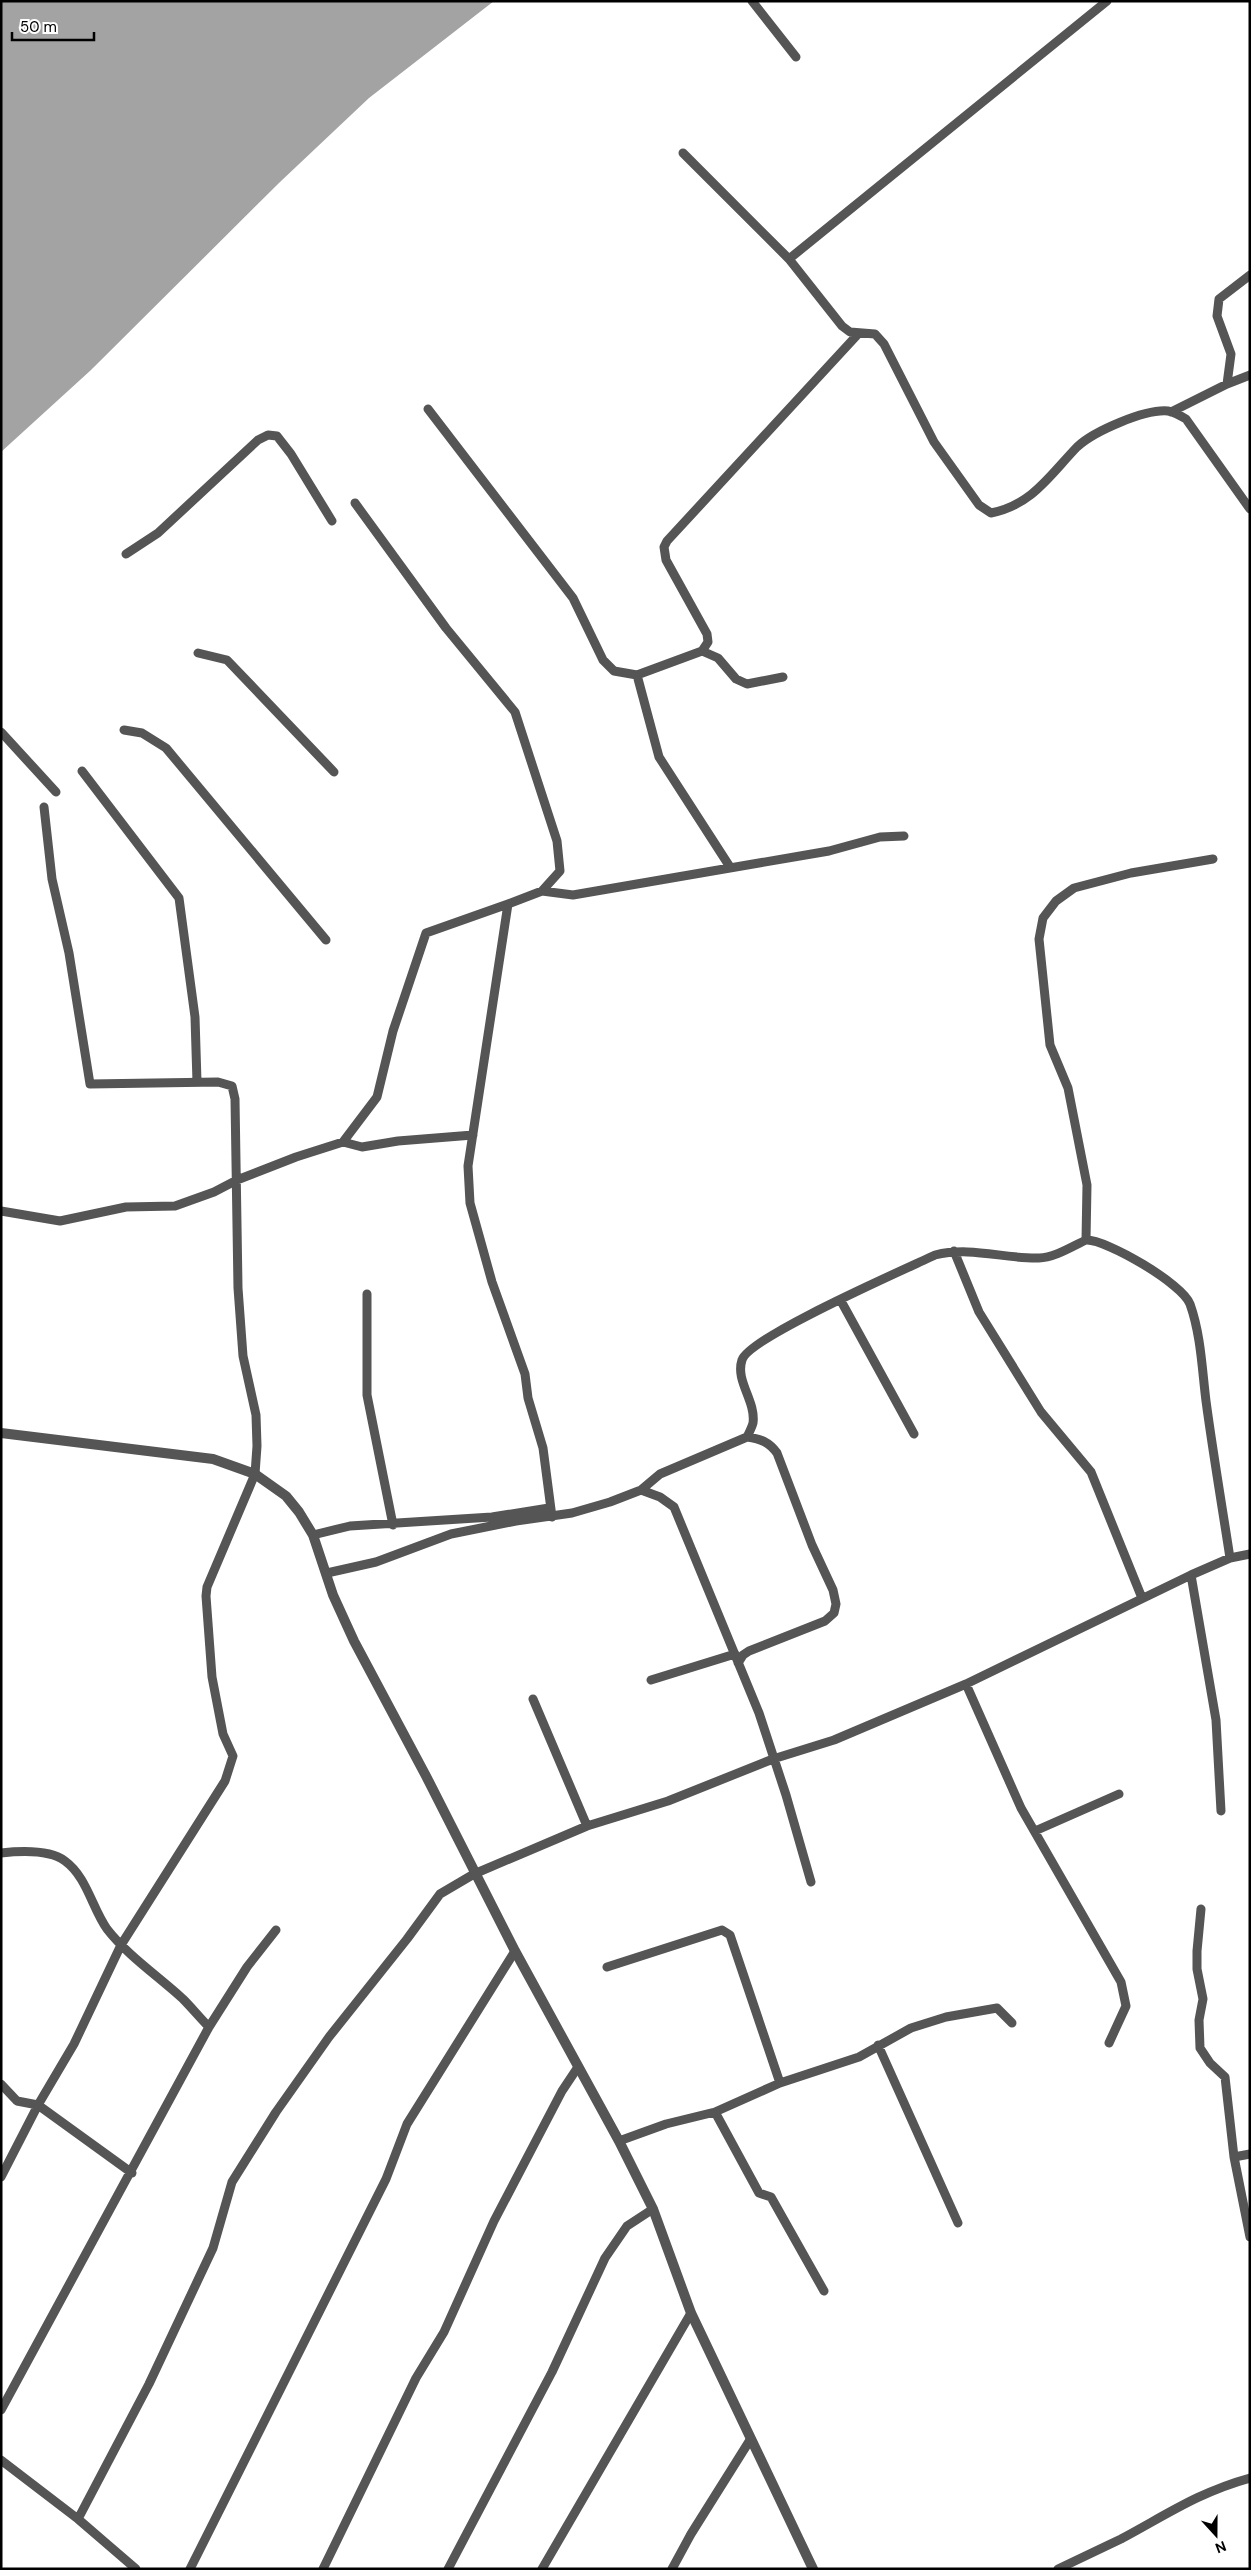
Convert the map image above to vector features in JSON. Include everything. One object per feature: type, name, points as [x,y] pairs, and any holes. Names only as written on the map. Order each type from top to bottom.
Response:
[{"type":"street","points":[[752,1],[796,57]]},
{"type":"street","points":[[789,259],[1107,1]]},
{"type":"street","points":[[683,153],[789,259],[842,326],[850,332],[875,334],[884,344],[934,442],[979,505],[991,513],[1005,510],[1039,490],[1079,446],[1108,429],[1134,417],[1154,411],[1171,412],[1186,419],[1250,509]]},
{"type":"street","points":[[1227,384],[1231,354],[1217,316],[1219,299],[1250,275]]},
{"type":"street","points":[[428,408],[573,598],[603,660],[614,671],[637,675],[702,651],[708,642],[707,634],[666,560],[664,547],[792,404],[859,333]]},
{"type":"street","points":[[1171,412],[1227,384],[1250,375]]},
{"type":"street","points":[[126,554],[158,533],[258,440],[268,435],[277,436],[291,454],[332,521]]},
{"type":"street","points":[[1,1211],[60,1221],[126,1207],[175,1206],[214,1192],[236,1180],[343,1142],[377,1097],[393,1032],[426,934],[438,927],[508,904],[542,890],[560,871],[557,841],[514,712],[446,628],[355,503]]},
{"type":"street","points":[[702,651],[718,658],[736,679],[747,684],[783,678]]},
{"type":"street","points":[[198,653],[227,660],[238,669],[334,772]]},
{"type":"street","points":[[637,675],[659,757],[730,867]]},
{"type":"street","points":[[124,730],[142,733],[166,748],[326,940]]},
{"type":"street","points":[[1,732],[56,792]]},
{"type":"street","points":[[82,770],[179,898],[195,1017],[197,1082]]},
{"type":"street","points":[[1,2177],[38,2105],[74,2044],[121,1945],[225,1781],[233,1756],[223,1734],[212,1677],[206,1596],[207,1587],[255,1474],[256,1415],[243,1356],[238,1288],[235,1099],[232,1086],[218,1082],[90,1084],[69,953],[52,879],[44,807]]},
{"type":"street","points":[[542,890],[573,895],[829,851],[880,837],[904,836]]},
{"type":"street","points":[[1086,1240],[1087,1185],[1068,1088],[1050,1045],[1039,939],[1043,918],[1056,901],[1074,888],[1131,873],[1213,859]]},
{"type":"street","points":[[508,904],[468,1166],[470,1203],[492,1282],[525,1374],[528,1398],[543,1448],[551,1512]]},
{"type":"street","points":[[343,1142],[362,1147],[398,1141],[473,1136]]},
{"type":"street","points":[[747,1437],[753,1422],[751,1403],[742,1378],[742,1358],[750,1349],[793,1323],[935,1255],[954,1250],[1041,1258],[1086,1240],[1094,1240],[1133,1258],[1159,1274],[1189,1302],[1199,1339],[1230,1558]]},
{"type":"street","points":[[954,1250],[979,1312],[1041,1412],[1091,1472],[1142,1598]]},
{"type":"street","points":[[368,1294],[368,1395],[393,1525]]},
{"type":"street","points":[[841,1301],[914,1434]]},
{"type":"street","points":[[1,1434],[213,1459],[255,1474],[286,1496],[299,1512],[313,1535],[333,1595],[354,1641],[426,1776],[474,1874],[653,2209],[691,2314],[813,2569]]},
{"type":"street","points":[[313,1535],[350,1526],[492,1518],[551,1512],[610,1502],[641,1490],[660,1474],[747,1437],[760,1439],[771,1445],[777,1453],[812,1545],[833,1590],[836,1604],[834,1613],[825,1621],[737,1659],[651,1680]]},
{"type":"street","points":[[641,1490],[660,1497],[674,1508],[759,1713],[786,1794],[811,1882]]},
{"type":"street","points":[[327,1573],[376,1562],[451,1534],[551,1512]]},
{"type":"street","points":[[78,2518],[149,2384],[212,2248],[232,2182],[276,2112],[324,2045],[440,1894],[474,1874],[587,1826],[668,1801],[773,1759],[834,1740],[966,1684],[1142,1598],[1230,1558],[1250,1554]]},
{"type":"street","points":[[1192,1575],[1216,1720],[1221,1811]]},
{"type":"street","points":[[966,1684],[1021,1808],[1121,1982],[1126,2006],[1109,2043]]},
{"type":"street","points":[[533,1699],[587,1826]]},
{"type":"street","points":[[1034,1831],[1119,1794]]},
{"type":"street","points":[[1,1853],[26,1852],[49,1855],[65,1860],[85,1886],[106,1928],[121,1945],[185,2001],[209,2027]]},
{"type":"street","points":[[1201,1909],[1197,1951],[1197,1969],[1203,1999],[1199,2020],[1200,2048],[1210,2063],[1225,2077],[1234,2156],[1250,2237]]},
{"type":"street","points":[[1,2410],[132,2173],[209,2027],[247,1967],[276,1930]]},
{"type":"street","points":[[607,1967],[722,1930],[730,1935],[780,2083]]},
{"type":"street","points":[[190,2569],[386,2179],[407,2124],[515,1951]]},
{"type":"street","points":[[618,2141],[666,2124],[715,2112],[780,2083],[860,2057],[878,2045],[912,2028],[946,2016],[997,2008],[1012,2023]]},
{"type":"street","points":[[878,2045],[958,2223]]},
{"type":"street","points":[[323,2569],[416,2378],[444,2332],[494,2221],[562,2091],[578,2067]]},
{"type":"street","points":[[1,2084],[17,2101],[38,2105],[132,2173]]},
{"type":"street","points":[[715,2112],[759,2193],[771,2197],[824,2291]]},
{"type":"street","points":[[1234,2156],[1250,2154]]},
{"type":"street","points":[[448,2569],[552,2372],[605,2258],[627,2226],[653,2209]]},
{"type":"street","points":[[542,2569],[691,2314]]},
{"type":"street","points":[[672,2569],[691,2534],[750,2440]]},
{"type":"street","points":[[1,2460],[78,2518],[136,2569]]},
{"type":"street","points":[[1058,2569],[1121,2538],[1199,2495],[1220,2486],[1250,2478]]},
{"type":"shaded area","points":[[1,1],[494,1],[369,98],[280,182],[91,370],[1,452]]}]
